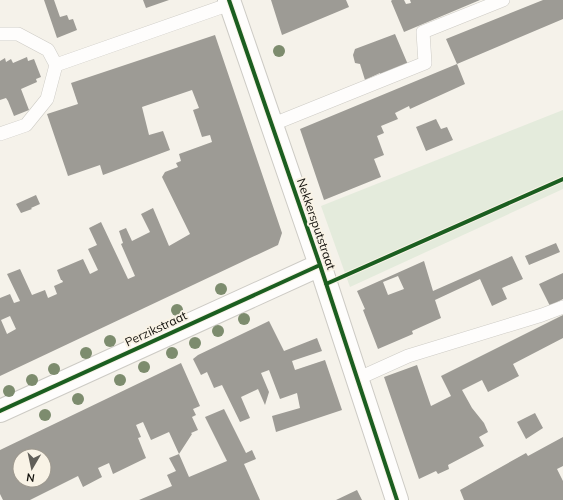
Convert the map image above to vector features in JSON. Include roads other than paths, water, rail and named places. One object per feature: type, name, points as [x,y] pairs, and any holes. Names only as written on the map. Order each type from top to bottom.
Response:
[{"type":"street","name":"Nekkersputstraat","points":[[229,2],[320,265],[397,500]]},
{"type":"street","name":"Perzikstraat","points":[[0,411],[320,265]]},
{"type":"lane","points":[[271,125],[426,63],[423,32],[503,0]]},
{"type":"lane","points":[[56,65],[229,2]]},
{"type":"lane","points":[[0,34],[18,34],[48,50],[56,65],[48,99],[26,125],[0,134]]},
{"type":"lane","points":[[357,379],[408,356],[542,315],[563,307]]}]
